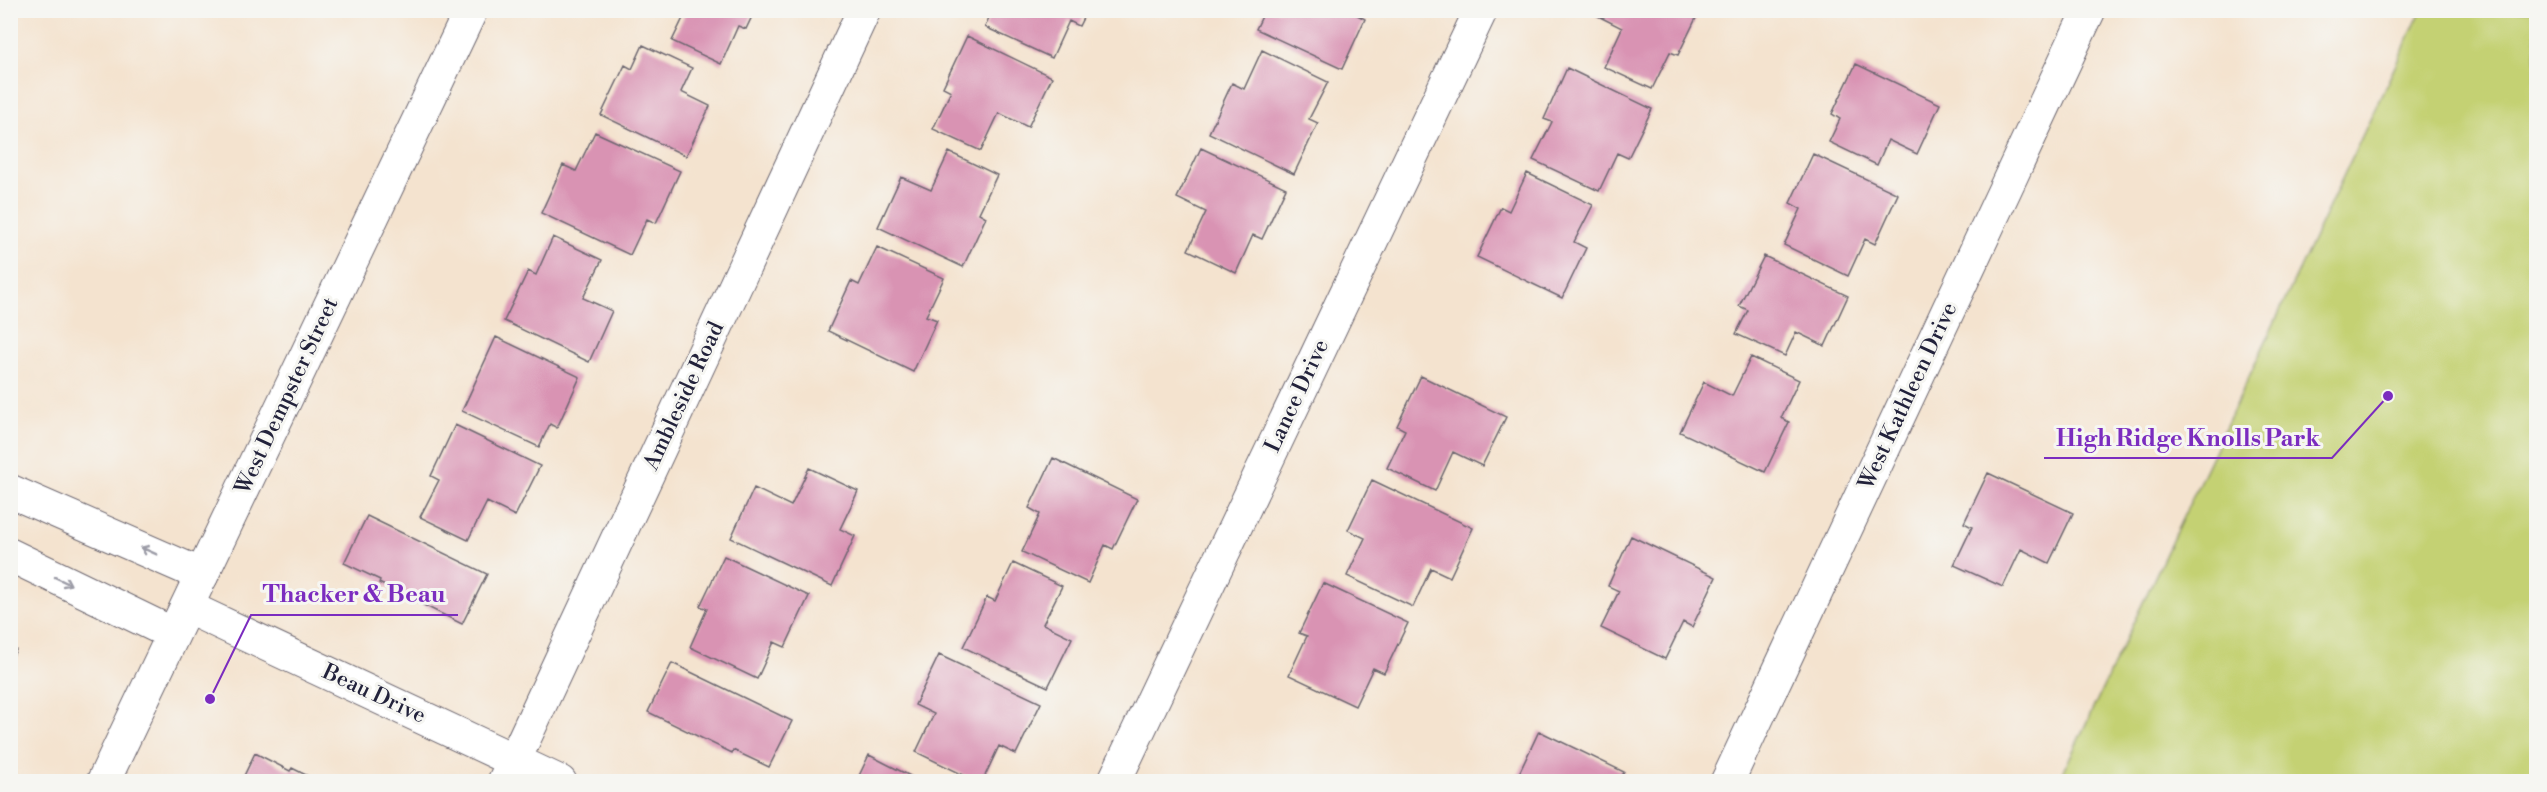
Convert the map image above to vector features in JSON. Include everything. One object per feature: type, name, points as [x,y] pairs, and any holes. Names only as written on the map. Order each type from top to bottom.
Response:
[{"type":"street","name":"West Dempster Street","points":[[103,782],[471,10]]},
{"type":"street","name":"Ambleside Road","points":[[509,770],[864,10]]},
{"type":"street","name":"Lance Drive","points":[[1114,782],[1481,10]]},
{"type":"street","name":"West Kathleen Drive","points":[[1727,782],[2089,10]]},
{"type":"street","points":[[10,491],[202,575]]},
{"type":"street","name":"Beau Drive","points":[[10,555],[180,621],[509,770],[560,782]]},
{"type":"green space","points":[[2421,11],[2536,11],[2536,781],[2059,781]]},
{"type":"building","points":[[687,10],[755,10],[746,29],[738,26],[721,64],[672,41]]},
{"type":"building","points":[[992,10],[1087,10],[1079,26],[1069,21],[1052,58],[985,27]]},
{"type":"building","points":[[1265,10],[1359,10],[1357,15],[1365,19],[1342,69],[1256,29]]},
{"type":"building","points":[[1595,10],[1700,10],[1678,55],[1670,52],[1652,89],[1604,67],[1622,28],[1594,14]]},
{"type":"building","points":[[967,36],[1052,77],[1028,127],[999,113],[981,151],[933,129],[951,91],[943,87]]},
{"type":"building","points":[[643,45],[692,68],[681,92],[710,106],[686,156],[601,115],[625,65],[632,69]]},
{"type":"building","points":[[1262,50],[1328,82],[1309,119],[1318,123],[1294,174],[1209,133],[1232,83],[1244,89]]},
{"type":"building","points":[[1856,64],[1940,104],[1917,154],[1888,140],[1877,165],[1829,142],[1840,119],[1832,114]]},
{"type":"building","points":[[1567,68],[1652,109],[1628,158],[1617,153],[1599,191],[1533,160],[1552,122],[1544,119]]},
{"type":"building","points":[[595,132],[680,171],[656,223],[647,219],[630,255],[541,213],[563,165],[576,171]]},
{"type":"building","points":[[1201,148],[1286,188],[1262,239],[1253,235],[1236,273],[1188,250],[1206,212],[1177,198]]},
{"type":"building","points":[[949,152],[997,175],[979,213],[986,217],[963,267],[878,227],[901,177],[931,190]]},
{"type":"building","points":[[1813,154],[1898,194],[1875,244],[1865,239],[1848,276],[1784,245],[1801,209],[1790,203]]},
{"type":"building","points":[[1527,173],[1593,205],[1574,242],[1586,248],[1562,298],[1477,257],[1501,207],[1509,211]]},
{"type":"building","points":[[553,237],[602,260],[583,298],[612,311],[589,362],[504,321],[528,271],[536,275]]},
{"type":"building","points":[[877,247],[944,278],[926,316],[937,320],[913,372],[828,331],[851,281],[859,285]]},
{"type":"building","points":[[1764,256],[1848,296],[1825,346],[1796,332],[1785,356],[1736,334],[1748,310],[1739,306]]},
{"type":"building","points":[[496,337],[580,377],[557,428],[550,424],[539,447],[462,411]]},
{"type":"building","points":[[1751,357],[1799,380],[1781,418],[1789,422],[1765,472],[1680,432],[1704,382],[1732,396]]},
{"type":"building","points":[[1421,376],[1506,417],[1482,466],[1453,452],[1435,491],[1387,468],[1405,430],[1397,426]]},
{"type":"building","points":[[455,425],[540,466],[515,516],[487,502],[468,540],[420,517],[439,480],[431,476]]},
{"type":"building","points":[[1053,458],[1137,499],[1113,549],[1105,545],[1088,583],[1022,552],[1040,514],[1029,508]]},
{"type":"building","points":[[809,468],[858,491],[840,529],[855,536],[832,586],[731,538],[754,488],[791,506]]},
{"type":"building","points":[[1988,473],[2073,513],[2049,563],[2021,549],[2003,587],[1954,565],[1972,527],[1964,523]]},
{"type":"building","points":[[1372,480],[1473,528],[1450,577],[1431,568],[1413,607],[1347,576],[1365,538],[1348,530]]},
{"type":"building","points":[[367,516],[487,574],[462,624],[344,563]]},
{"type":"building","points":[[1631,536],[1716,577],[1692,627],[1683,622],[1665,659],[1601,628],[1619,591],[1608,586]]},
{"type":"building","points":[[724,556],[809,596],[785,647],[774,642],[757,679],[690,647],[707,609],[700,606]]},
{"type":"building","points":[[1013,563],[1062,586],[1043,624],[1072,638],[1048,687],[963,647],[987,597],[995,601]]},
{"type":"building","points":[[1323,583],[1408,623],[1384,673],[1373,668],[1355,706],[1289,675],[1307,636],[1299,633]]},
{"type":"building","points":[[10,647],[16,650],[10,661]]},
{"type":"building","points":[[939,655],[1041,703],[1016,754],[999,746],[982,782],[916,752],[934,714],[915,705]]},
{"type":"building","points":[[672,663],[792,721],[769,767],[733,750],[732,753],[648,712]]},
{"type":"building","points":[[1539,731],[1624,772],[1619,782],[1515,782]]},
{"type":"building","points":[[255,753],[290,771],[292,768],[320,782],[241,782]]},
{"type":"building","points":[[869,755],[922,782],[856,782]]},
{"type":"place","name":"High Ridge Knolls Park","points":[[2388,396]]},
{"type":"place","name":"Thacker & Beau","points":[[210,699]]}]
